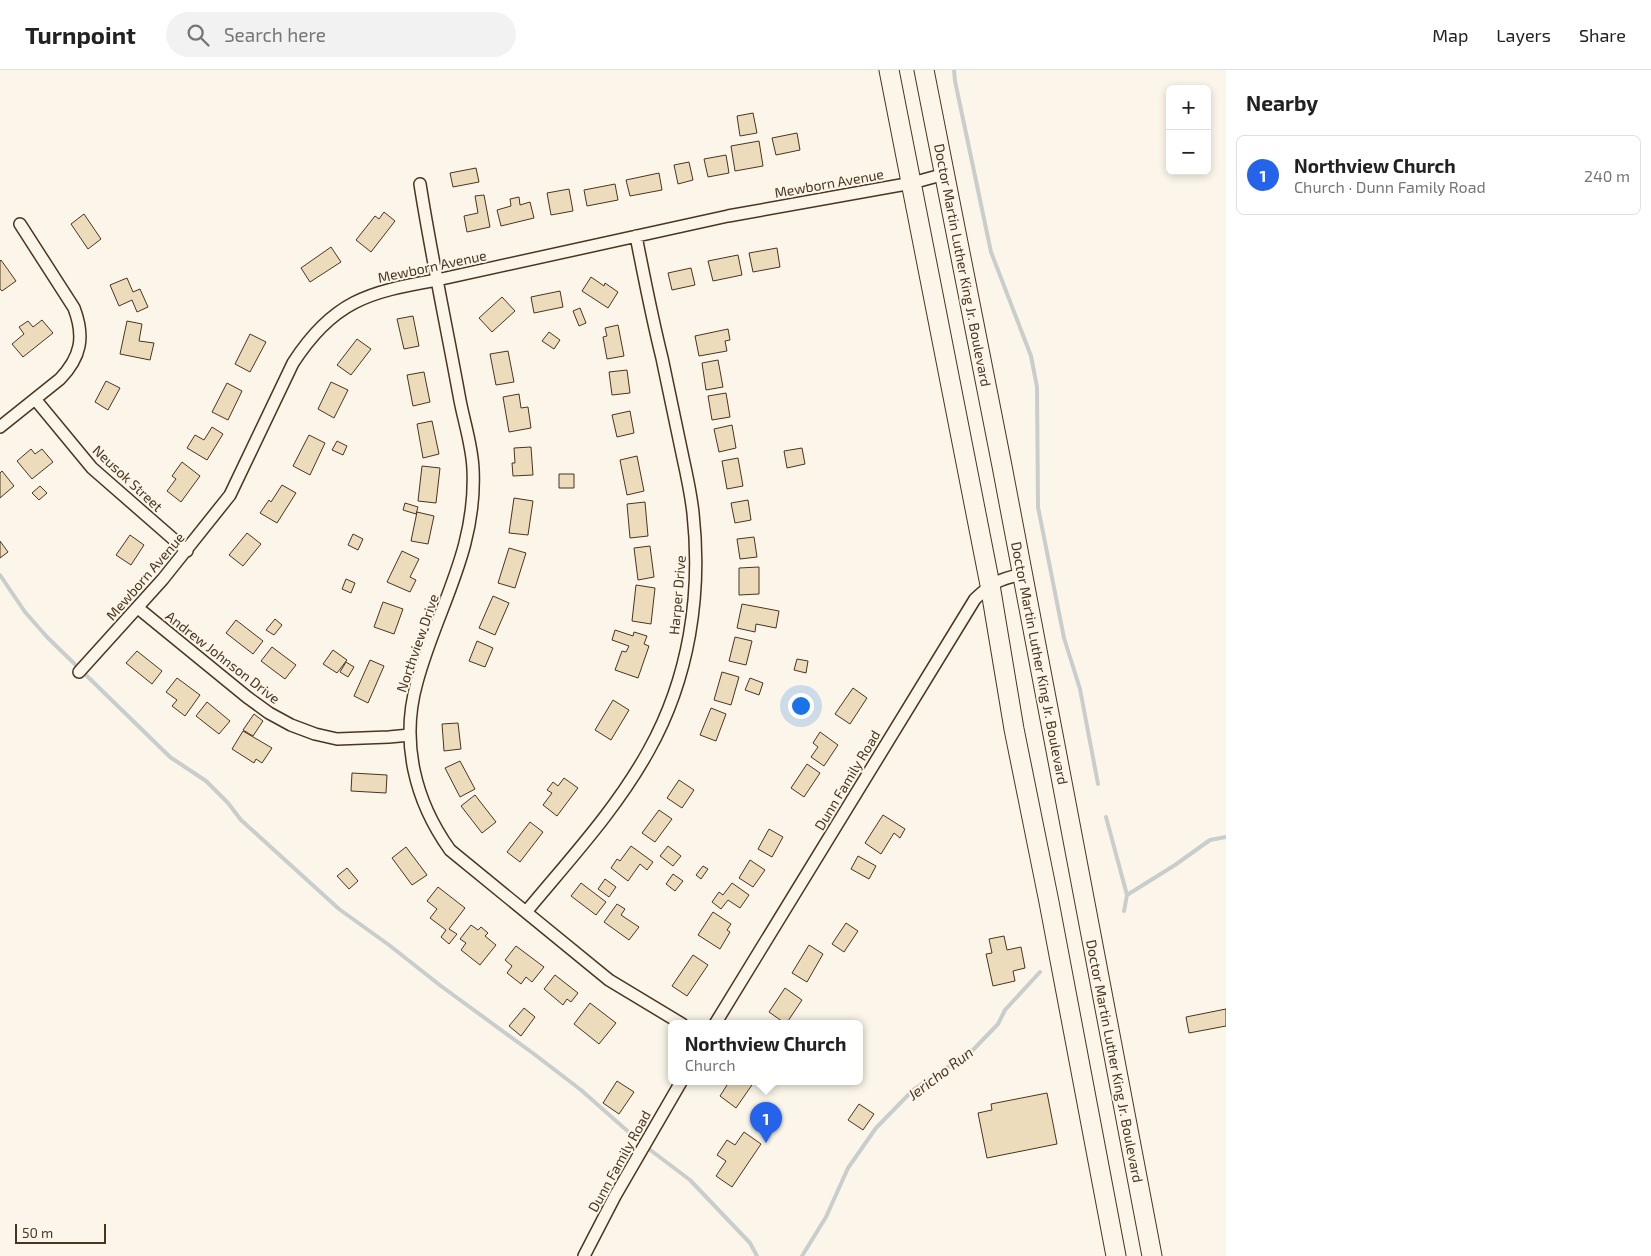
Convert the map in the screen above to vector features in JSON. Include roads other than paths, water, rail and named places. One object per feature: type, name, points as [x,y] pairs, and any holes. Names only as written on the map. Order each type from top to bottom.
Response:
[{"type":"highway","points":[[889,70],[990,585],[1014,729],[1116,1256]]},
{"type":"highway","name":"Doctor Martin Luther King Jr. Boulevard","points":[[924,70],[1023,574],[1152,1256]]},
{"type":"street","name":"Mewborn Avenue","points":[[79,672],[187,551],[233,490],[293,363],[304,346],[329,319],[359,300],[393,288],[728,216],[912,183],[945,174]]},
{"type":"street","name":"Northview Drive","points":[[420,184],[473,468],[470,523],[464,551],[416,684],[410,715],[412,764],[420,795],[426,810],[450,850],[609,980],[675,1020]]},
{"type":"street","points":[[0,427],[69,370],[79,347],[79,322],[74,308],[20,224]]},
{"type":"street","name":"Harper Drive","points":[[526,912],[602,820],[625,789],[648,752],[672,698],[688,644],[696,588],[693,512],[636,236]]},
{"type":"street","name":"Neusok Street","points":[[35,399],[92,468],[187,551]]},
{"type":"street","name":"Dunn Family Road","points":[[717,1020],[974,599],[990,585],[1004,578],[1023,574]]},
{"type":"street","name":"Andrew Johnson Drive","points":[[138,608],[247,697],[268,713],[291,726],[336,739],[410,735]]},
{"type":"street","name":"Dunn Family Road","points":[[584,1256],[615,1196],[679,1085]]},
{"type":"waterway","points":[[954,70],[991,252],[1031,356],[1037,387],[1038,507],[1064,638],[1080,689],[1098,784]]},
{"type":"waterway","points":[[0,575],[25,612],[47,637],[170,757],[206,781],[228,803],[241,820],[339,909],[581,1090],[641,1143],[690,1180],[750,1243],[757,1256]]},
{"type":"waterway","points":[[1106,817],[1127,895]]},
{"type":"waterway","name":"Jericho Run","points":[[1124,911],[1127,895],[1175,865],[1210,840],[1226,837]]},
{"type":"waterway","name":"Jericho Run","points":[[802,1256],[826,1217],[848,1168],[876,1128],[913,1090],[971,1052],[998,1024],[1005,1010],[1040,972]]},
{"type":"place","name":"Northview Church","points":[[766,1143]]}]
